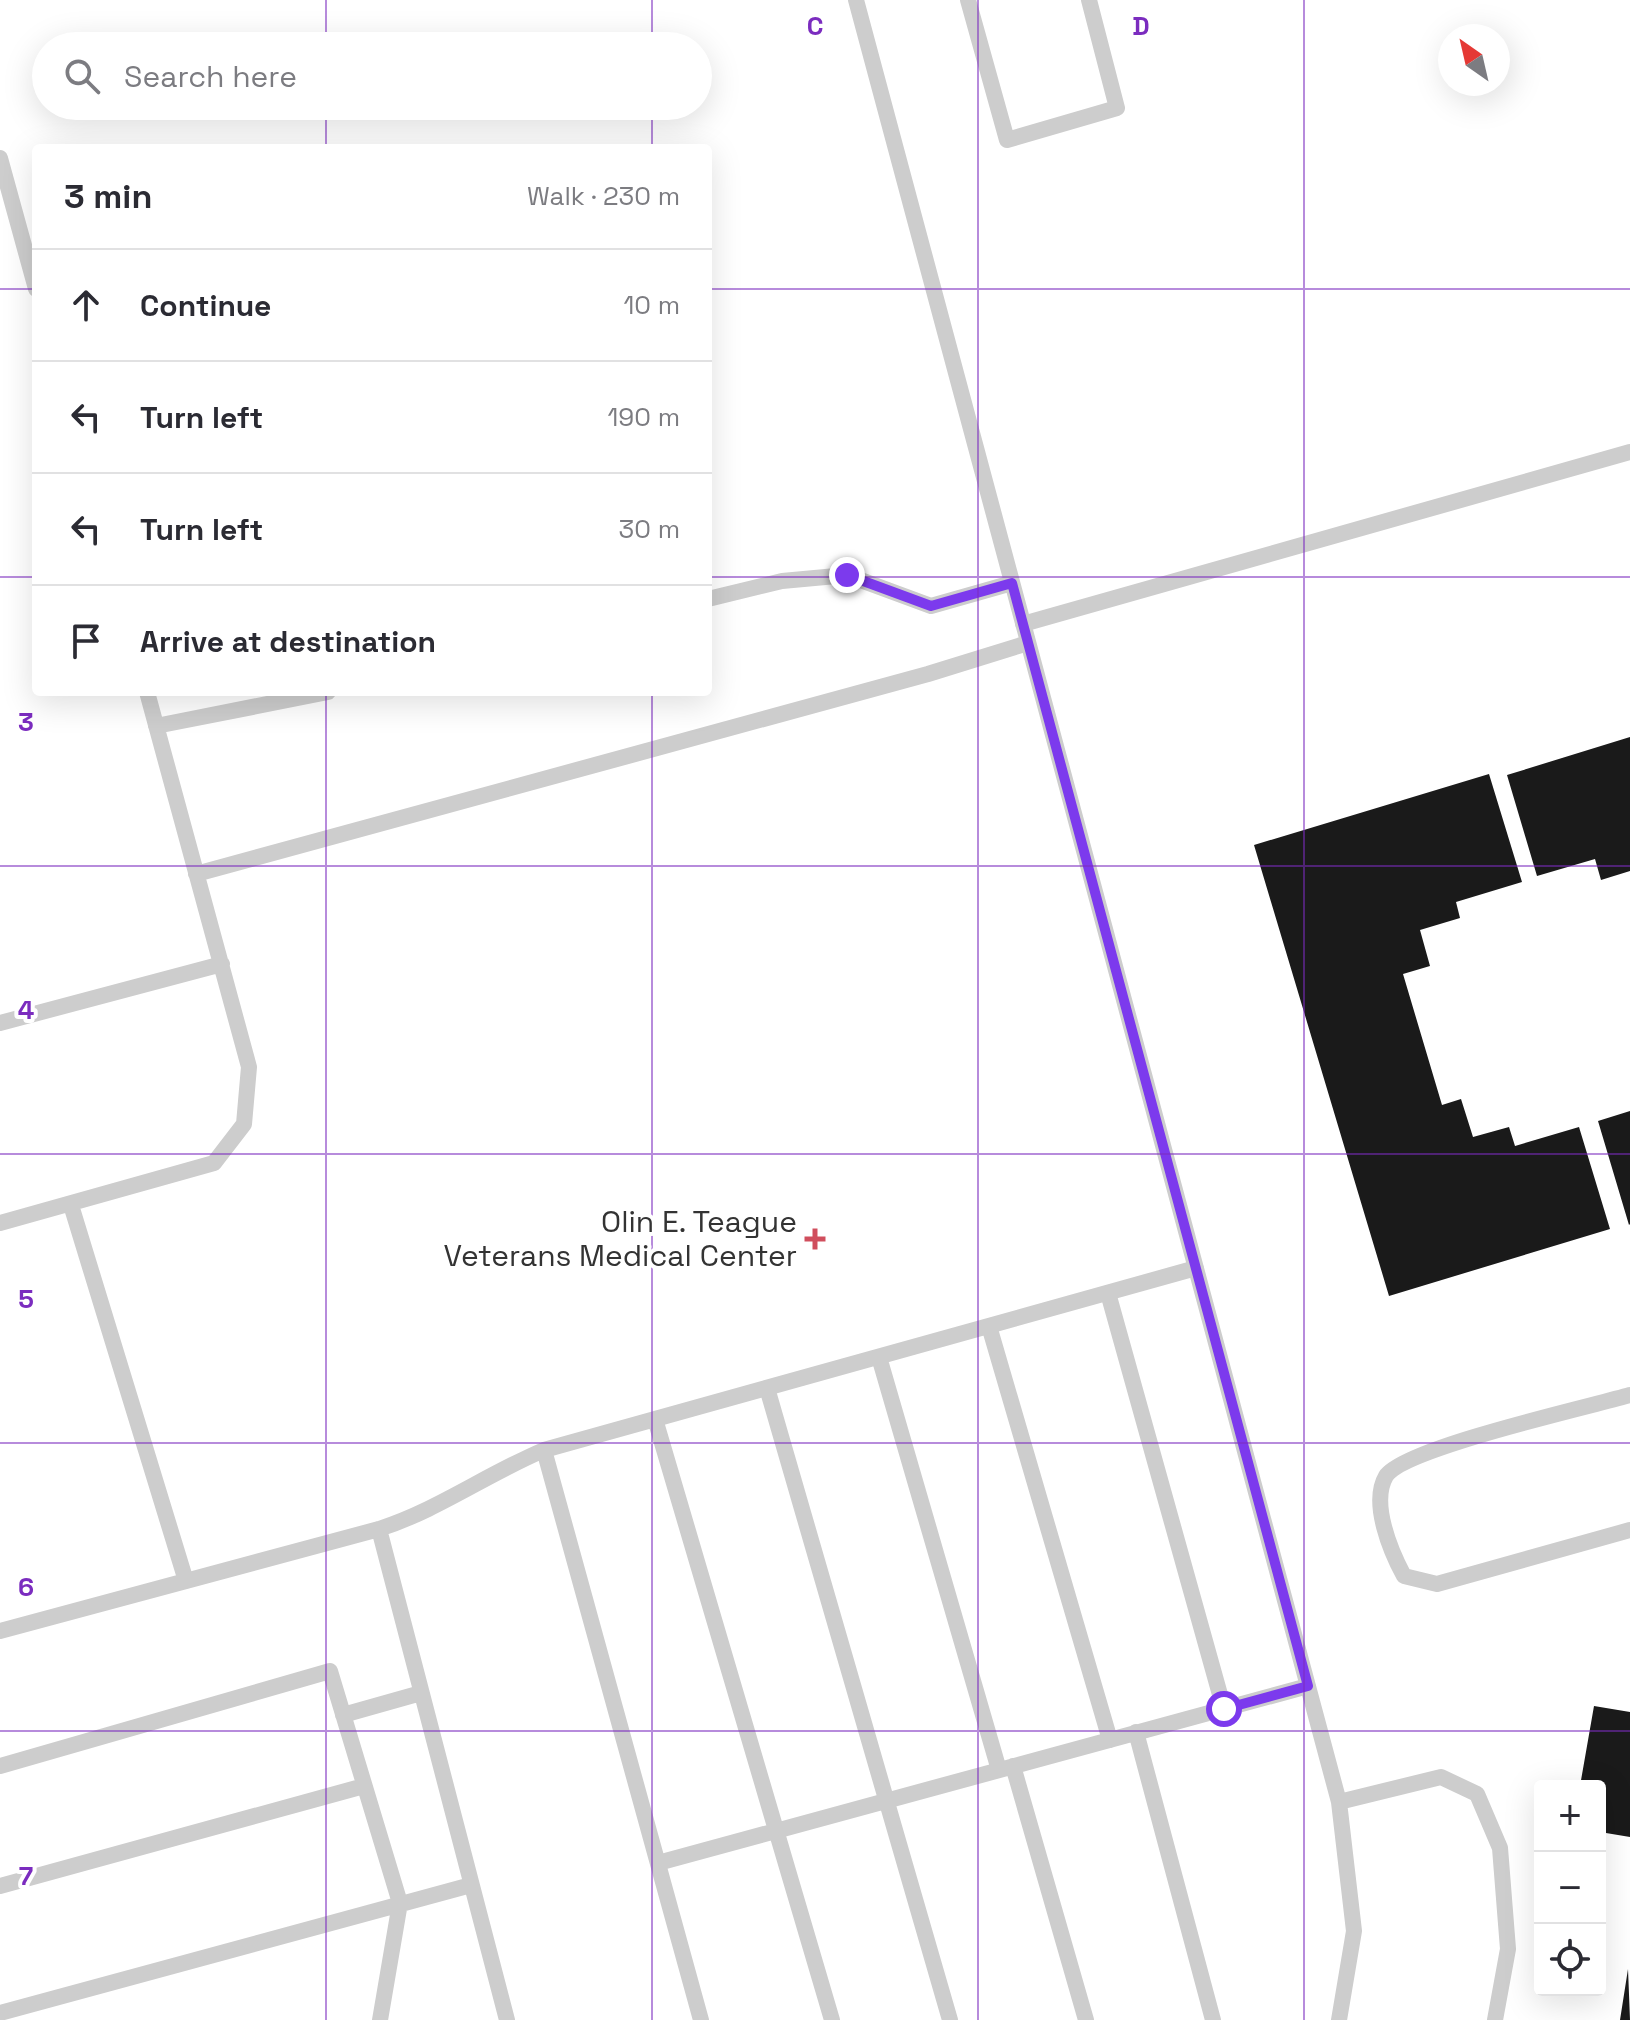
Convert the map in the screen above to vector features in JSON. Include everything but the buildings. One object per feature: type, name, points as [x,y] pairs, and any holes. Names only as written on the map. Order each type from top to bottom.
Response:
[{"type":"lane","points":[[856,0],[1339,1802],[1354,1931],[1339,2020]]},
{"type":"lane","points":[[968,0],[1007,140],[1117,108],[1089,0]]},
{"type":"lane","points":[[0,158],[32,274]]},
{"type":"lane","points":[[1023,624],[1630,452]]},
{"type":"lane","points":[[712,598],[782,581],[847,575],[931,606],[1012,583]]},
{"type":"lane","points":[[196,874],[928,674],[1028,643]]},
{"type":"lane","points":[[0,1223],[214,1163],[244,1124],[249,1067],[148,696]]},
{"type":"lane","points":[[156,726],[308,696]]},
{"type":"lane","points":[[0,1023],[222,964]]},
{"type":"lane","points":[[71,1205],[186,1581]]},
{"type":"lane","points":[[0,1631],[422,1515],[544,1450],[1196,1268]]},
{"type":"lane","points":[[1108,1293],[1224,1709]]},
{"type":"lane","points":[[989,1326],[1110,1740]]},
{"type":"lane","points":[[879,1357],[1086,2020]]},
{"type":"lane","points":[[767,1388],[950,2020]]},
{"type":"lane","points":[[1630,1395],[1420,1454],[1386,1475],[1380,1495],[1391,1552],[1404,1576],[1437,1584],[1630,1530]]},
{"type":"lane","points":[[655,1419],[832,2020]]},
{"type":"lane","points":[[544,1450],[701,2020]]},
{"type":"lane","points":[[379,1529],[507,2020]]},
{"type":"lane","points":[[0,1766],[330,1671],[400,1903],[380,2020]]},
{"type":"lane","points":[[658,1863],[1308,1686]]},
{"type":"lane","points":[[343,1715],[421,1693]]},
{"type":"lane","points":[[1136,1732],[1213,2020]]},
{"type":"lane","points":[[1339,1802],[1441,1777],[1477,1794],[1500,1848],[1508,1949],[1495,2020]]},
{"type":"lane","points":[[0,1886],[364,1786]]},
{"type":"lane","points":[[0,2013],[471,1885]]},
{"type":"place","name":"Olin E. Teague Veterans Medical Center","points":[[815,1239]]},
{"type":"route","points":[[847,575],[931,606],[1012,583],[1308,1686],[1224,1709]]}]
